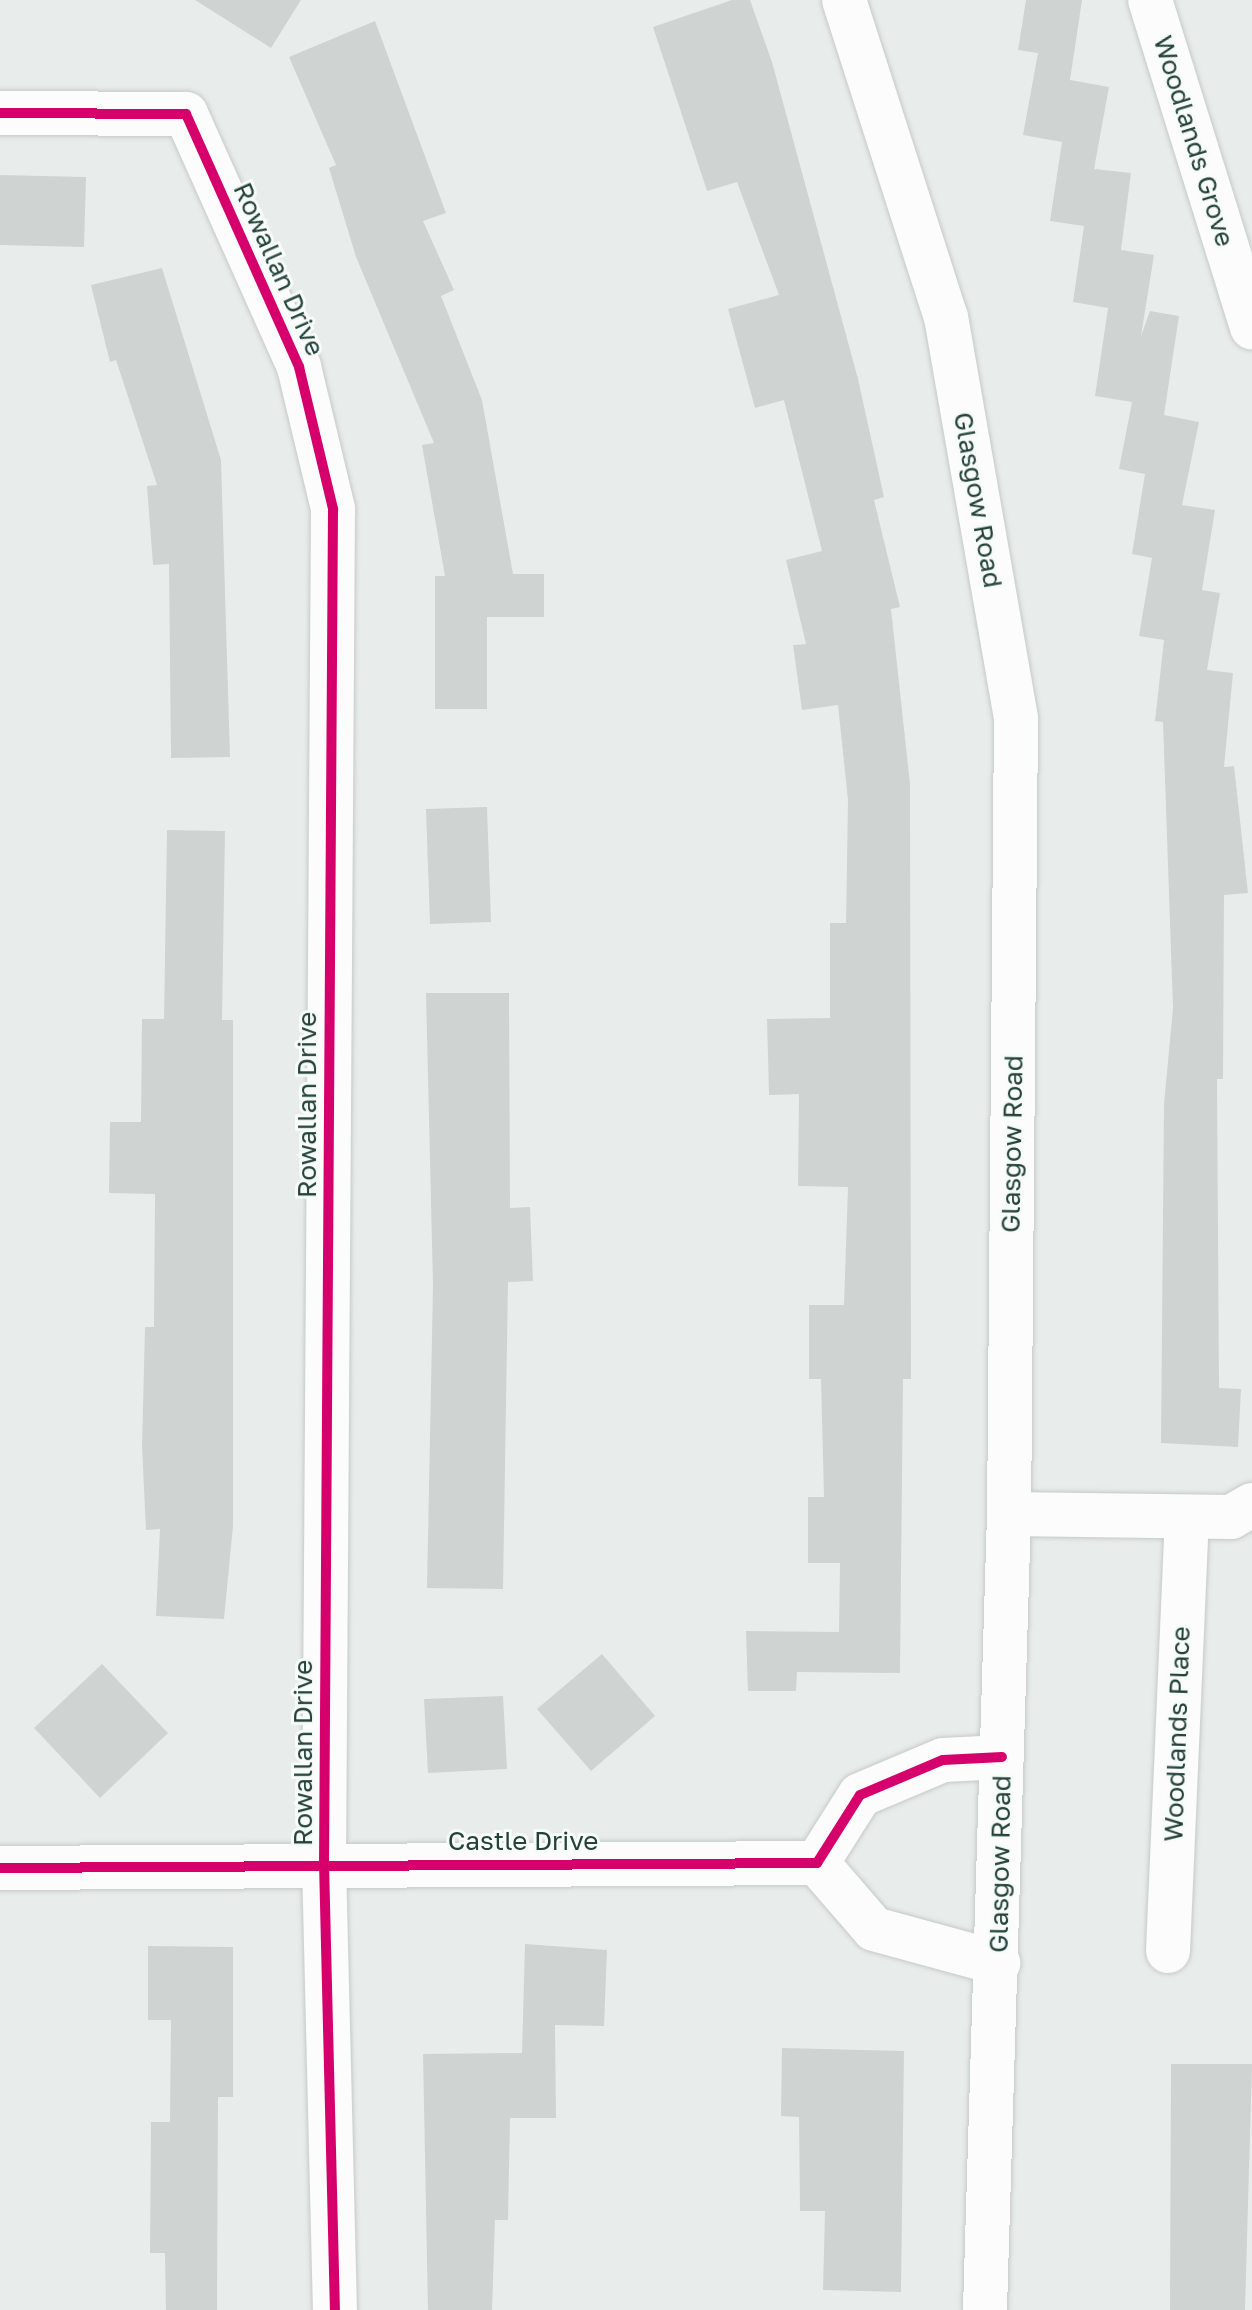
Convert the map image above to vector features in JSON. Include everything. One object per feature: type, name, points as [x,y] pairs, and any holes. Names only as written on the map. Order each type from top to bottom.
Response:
[{"type":"street","name":"Glasgow Road","points":[[844,0],[946,317],[1016,718],[1009,1514],[998,1963],[985,2310]]},
{"type":"street","name":"Woodlands Grove","points":[[1150,0],[1252,327]]},
{"type":"street","name":"Rowallan Drive","points":[[0,113],[186,114],[299,367],[333,509],[324,1863],[335,2310]]},
{"type":"street","points":[[1009,1514],[1231,1517],[1252,1505]]},
{"type":"street","name":"Woodlands Place","points":[[1168,1951],[1187,1517]]},
{"type":"street","points":[[998,1963],[930,1951],[874,1929],[817,1863],[860,1795],[943,1760],[1002,1757]]},
{"type":"street","name":"Castle Drive","points":[[0,1868],[324,1863],[817,1863]]},
{"type":"building","points":[[195,0],[301,0],[271,48]]},
{"type":"building","points":[[732,0],[750,0],[772,62],[858,379],[884,497],[874,500],[900,607],[891,609],[910,784],[911,1379],[903,1379],[900,1673],[797,1672],[796,1691],[748,1691],[746,1631],[839,1632],[840,1563],[808,1563],[808,1497],[824,1497],[821,1379],[809,1379],[809,1305],[844,1305],[848,1187],[798,1186],[799,1094],[769,1095],[767,1019],[830,1018],[830,923],[846,923],[848,800],[838,705],[802,710],[793,645],[806,644],[786,560],[822,551],[784,400],[755,408],[728,309],[779,295],[737,182],[707,191],[653,27]]},
{"type":"building","points":[[1026,0],[1082,0],[1070,80],[1109,87],[1094,169],[1131,173],[1121,250],[1154,255],[1141,336],[1150,311],[1179,316],[1164,415],[1199,422],[1182,505],[1215,510],[1202,590],[1220,593],[1207,670],[1233,673],[1224,767],[1234,766],[1248,893],[1224,895],[1223,1079],[1217,1079],[1219,1388],[1241,1389],[1238,1447],[1161,1443],[1164,1104],[1173,1008],[1163,722],[1155,721],[1164,640],[1139,636],[1152,558],[1132,554],[1145,474],[1119,469],[1132,402],[1095,396],[1108,308],[1073,302],[1084,226],[1050,221],[1062,142],[1023,135],[1038,53],[1018,50]]},
{"type":"building","points":[[375,21],[446,213],[423,221],[454,290],[441,296],[482,400],[513,574],[544,574],[544,617],[487,617],[487,709],[435,709],[435,576],[445,576],[422,445],[434,443],[356,257],[329,168],[336,165],[289,57]]},
{"type":"building","points":[[0,175],[86,177],[84,247],[0,245]]},
{"type":"building","points":[[162,268],[221,460],[230,757],[171,758],[169,564],[153,565],[147,486],[157,485],[116,360],[110,362],[91,285]]},
{"type":"building","points":[[487,807],[491,922],[430,924],[426,809]]},
{"type":"building","points":[[167,830],[225,831],[222,1020],[233,1020],[233,1526],[224,1619],[156,1616],[160,1529],[146,1530],[142,1446],[145,1327],[154,1327],[155,1194],[109,1193],[110,1122],[141,1122],[142,1019],[164,1019]]},
{"type":"building","points":[[426,993],[509,993],[510,1208],[530,1207],[533,1281],[508,1282],[503,1589],[427,1588],[433,1285]]},
{"type":"building","points":[[602,1654],[655,1716],[591,1771],[537,1709]]},
{"type":"building","points":[[102,1664],[168,1733],[100,1798],[34,1728]]},
{"type":"building","points":[[503,1696],[507,1769],[428,1773],[424,1699]]},
{"type":"building","points":[[525,1944],[607,1950],[604,2026],[555,2025],[556,2118],[510,2118],[508,2220],[495,2220],[492,2310],[428,2310],[423,2054],[522,2053]]},
{"type":"building","points":[[148,1946],[233,1947],[233,2097],[218,2097],[217,2310],[166,2310],[165,2253],[150,2253],[151,2122],[170,2122],[171,2020],[148,2020]]},
{"type":"building","points":[[782,2048],[904,2051],[901,2292],[823,2290],[825,2211],[800,2211],[799,2117],[781,2116]]},
{"type":"building","points":[[1171,2064],[1252,2064],[1245,2310],[1170,2310]]},
{"type":"cycle path","points":[[0,113],[186,114],[299,367],[333,509],[324,1863],[335,2310]]},
{"type":"cycle path","points":[[0,1868],[817,1863],[860,1795],[943,1760],[1002,1757]]}]
